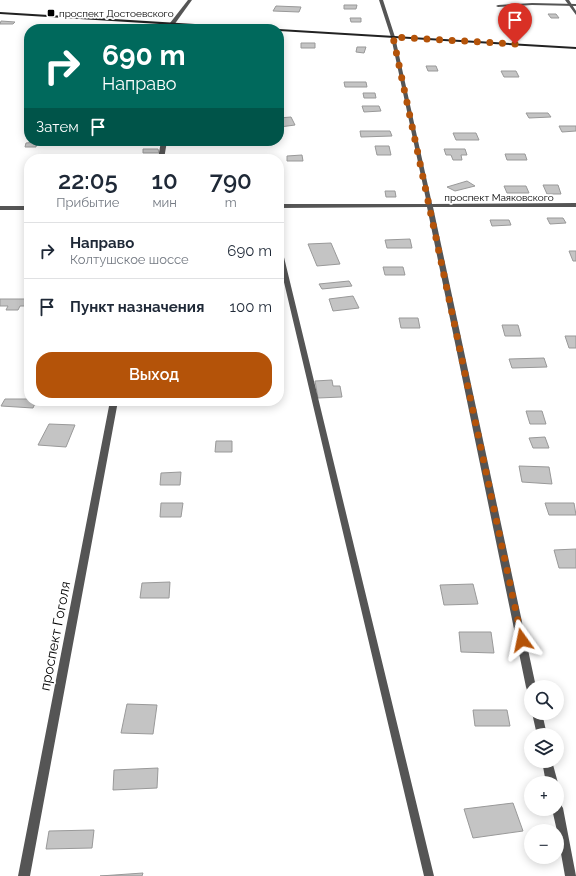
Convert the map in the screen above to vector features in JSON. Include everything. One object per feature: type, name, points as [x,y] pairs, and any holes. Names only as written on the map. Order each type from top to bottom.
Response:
[{"type":"main road","points":[[0,13],[172,24]]},
{"type":"main road","points":[[284,30],[576,48]]},
{"type":"street","points":[[172,24],[190,0]]},
{"type":"street","points":[[381,0],[393,37],[430,206],[530,680]]},
{"type":"street","points":[[567,0],[576,14]]},
{"type":"street","name":"проспект Маяковского","points":[[284,206],[576,205]]},
{"type":"street","points":[[0,208],[24,208]]},
{"type":"street","name":"проспект Гоголя","points":[[24,876],[113,406]]},
{"type":"street","points":[[559,816],[571,876]]},
{"type":"lane","points":[[498,6],[532,4],[576,5]]},
{"type":"lane","points":[[284,270],[429,876]]},
{"type":"building","points":[[344,5],[357,5],[356,9],[344,9]]},
{"type":"building","points":[[276,6],[301,7],[299,12],[273,11]]},
{"type":"building","points":[[505,9],[522,9],[526,15],[503,14],[501,11],[507,11]]},
{"type":"building","points":[[548,14],[556,14],[559,18],[551,18]]},
{"type":"building","points":[[350,18],[361,18],[361,22],[351,22]]},
{"type":"building","points":[[1,21],[15,22],[13,24],[0,24]]},
{"type":"building","points":[[301,43],[315,43],[315,48],[301,48]]},
{"type":"building","points":[[357,47],[366,47],[364,53],[356,52]]},
{"type":"building","points":[[426,66],[436,66],[438,71],[428,71]]},
{"type":"building","points":[[501,71],[516,71],[519,77],[504,77]]},
{"type":"building","points":[[344,82],[366,82],[367,87],[345,87]]},
{"type":"building","points":[[363,93],[375,93],[376,98],[364,98]]},
{"type":"building","points":[[362,106],[379,106],[381,111],[364,112]]},
{"type":"building","points":[[526,113],[548,113],[551,117],[529,118]]},
{"type":"building","points":[[291,117],[295,125],[284,126],[284,118]]},
{"type":"building","points":[[559,126],[576,126],[576,131],[562,132]]},
{"type":"building","points":[[360,131],[390,131],[392,136],[361,137]]},
{"type":"building","points":[[453,133],[476,133],[479,140],[456,140]]},
{"type":"building","points":[[25,146],[36,146],[36,147]]},
{"type":"building","points":[[375,146],[389,146],[391,155],[377,155]]},
{"type":"building","points":[[143,149],[158,149],[159,153],[143,153]]},
{"type":"building","points":[[444,149],[465,149],[467,155],[461,155],[462,160],[453,160],[451,155],[446,155]]},
{"type":"building","points":[[505,154],[525,154],[527,160],[507,160]]},
{"type":"building","points":[[302,155],[303,161],[287,161],[287,156]]},
{"type":"building","points":[[467,181],[475,186],[455,191],[447,187]]},
{"type":"building","points":[[543,185],[558,185],[561,194],[547,194]]},
{"type":"building","points":[[504,186],[526,186],[529,193],[507,193]]},
{"type":"building","points":[[385,191],[395,191],[396,197],[386,197]]},
{"type":"building","points":[[547,218],[563,218],[566,223],[550,224]]},
{"type":"building","points":[[490,220],[509,220],[511,225],[492,226]]},
{"type":"building","points":[[410,239],[412,248],[387,248],[385,240]]},
{"type":"building","points":[[331,243],[340,264],[317,266],[308,244]]},
{"type":"building","points":[[569,251],[576,251],[576,261],[573,261]]},
{"type":"building","points":[[383,267],[403,267],[405,275],[385,275]]},
{"type":"building","points":[[349,281],[352,286],[322,289],[319,284]]},
{"type":"building","points":[[353,296],[359,308],[333,311],[329,299]]},
{"type":"building","points":[[0,299],[24,299],[24,306],[20,306],[18,310],[6,310],[8,306],[0,306]]},
{"type":"building","points":[[399,318],[418,318],[420,328],[401,328]]},
{"type":"building","points":[[502,325],[518,325],[521,336],[505,336]]},
{"type":"building","points":[[565,336],[576,336],[576,348],[569,348]]},
{"type":"building","points":[[544,358],[547,367],[512,368],[509,359]]},
{"type":"building","points":[[332,380],[333,386],[340,386],[342,397],[318,398],[315,381]]},
{"type":"building","points":[[5,399],[24,399],[24,406],[34,406],[33,408],[1,406]]},
{"type":"building","points":[[526,411],[542,411],[546,424],[530,424]]},
{"type":"building","points":[[49,424],[75,425],[66,447],[38,445]]},
{"type":"building","points":[[545,437],[549,448],[533,448],[529,438]]},
{"type":"building","points":[[216,441],[232,441],[232,452],[215,452]]},
{"type":"building","points":[[519,466],[549,467],[552,484],[522,482]]},
{"type":"building","points":[[181,472],[180,485],[160,485],[161,473]]},
{"type":"building","points":[[161,503],[183,503],[181,517],[160,517]]},
{"type":"building","points":[[545,503],[574,503],[576,515],[549,515]]},
{"type":"building","points":[[576,549],[576,568],[559,568],[554,550]]},
{"type":"building","points":[[170,582],[169,598],[140,598],[142,583]]},
{"type":"building","points":[[473,584],[478,604],[444,605],[440,585]]},
{"type":"building","points":[[459,632],[491,632],[494,653],[461,652]]},
{"type":"building","points":[[127,704],[157,705],[153,734],[121,733]]},
{"type":"building","points":[[473,710],[507,710],[510,726],[475,726]]},
{"type":"building","points":[[158,768],[157,788],[113,790],[114,770]]},
{"type":"building","points":[[513,803],[523,831],[473,838],[464,809]]},
{"type":"building","points":[[94,830],[92,848],[46,849],[49,831]]},
{"type":"building","points":[[143,873],[142,876],[100,876]]},
{"type":"place","name":"проспект Достоевского","points":[[51,13]]},
{"type":"route","points":[[515,44],[393,37],[522,640]]}]
